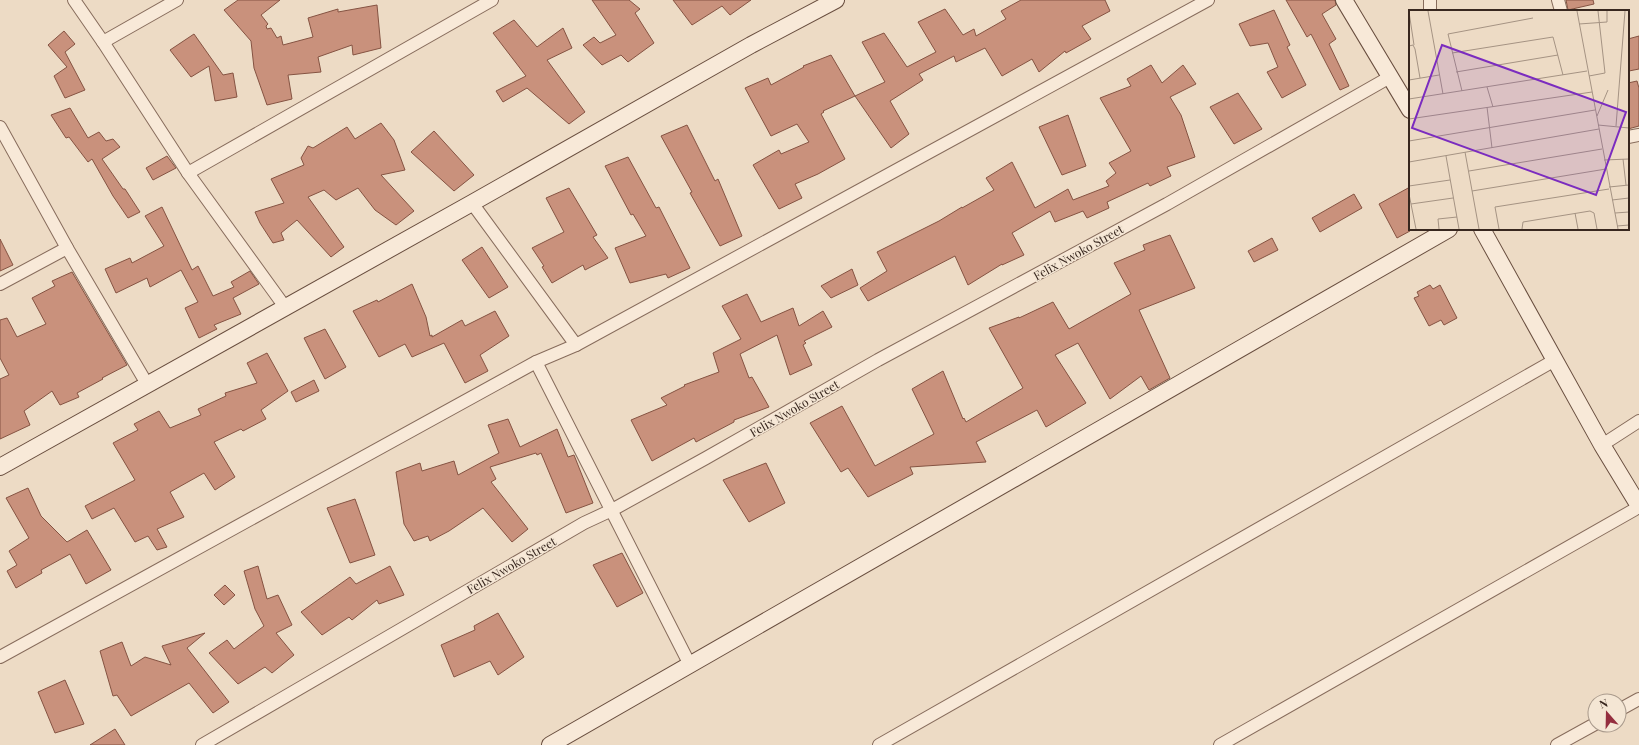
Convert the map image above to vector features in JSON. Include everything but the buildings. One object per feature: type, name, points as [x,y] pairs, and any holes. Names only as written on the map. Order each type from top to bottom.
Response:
[{"type":"street","points":[[74,0],[188,173],[285,307]]},
{"type":"street","points":[[103,42],[177,0]]},
{"type":"street","points":[[188,173],[492,0]]},
{"type":"street","points":[[0,467],[751,45],[836,0]]},
{"type":"street","points":[[0,657],[536,362],[576,345],[1208,0]]},
{"type":"street","points":[[1344,0],[1409,108]]},
{"type":"street","points":[[1558,0],[1561,10]]},
{"type":"street","name":"Felix Nwoko Street","points":[[202,745],[584,523],[612,510],[878,360],[1167,204],[1390,77]]},
{"type":"street","points":[[0,127],[67,248],[147,384]]},
{"type":"street","points":[[1629,137],[1639,135]]},
{"type":"street","points":[[472,203],[576,345]]},
{"type":"street","points":[[550,745],[1447,230]]},
{"type":"street","points":[[1220,745],[1639,506],[1602,445],[1483,230]]},
{"type":"street","points":[[0,284],[67,248]]},
{"type":"street","points":[[879,745],[1556,360]]},
{"type":"street","points":[[536,362],[690,665]]},
{"type":"street","points":[[1602,445],[1639,421]]},
{"type":"street","points":[[1627,706],[1639,699]]},
{"type":"street","points":[[1557,745],[1587,728]]}]
